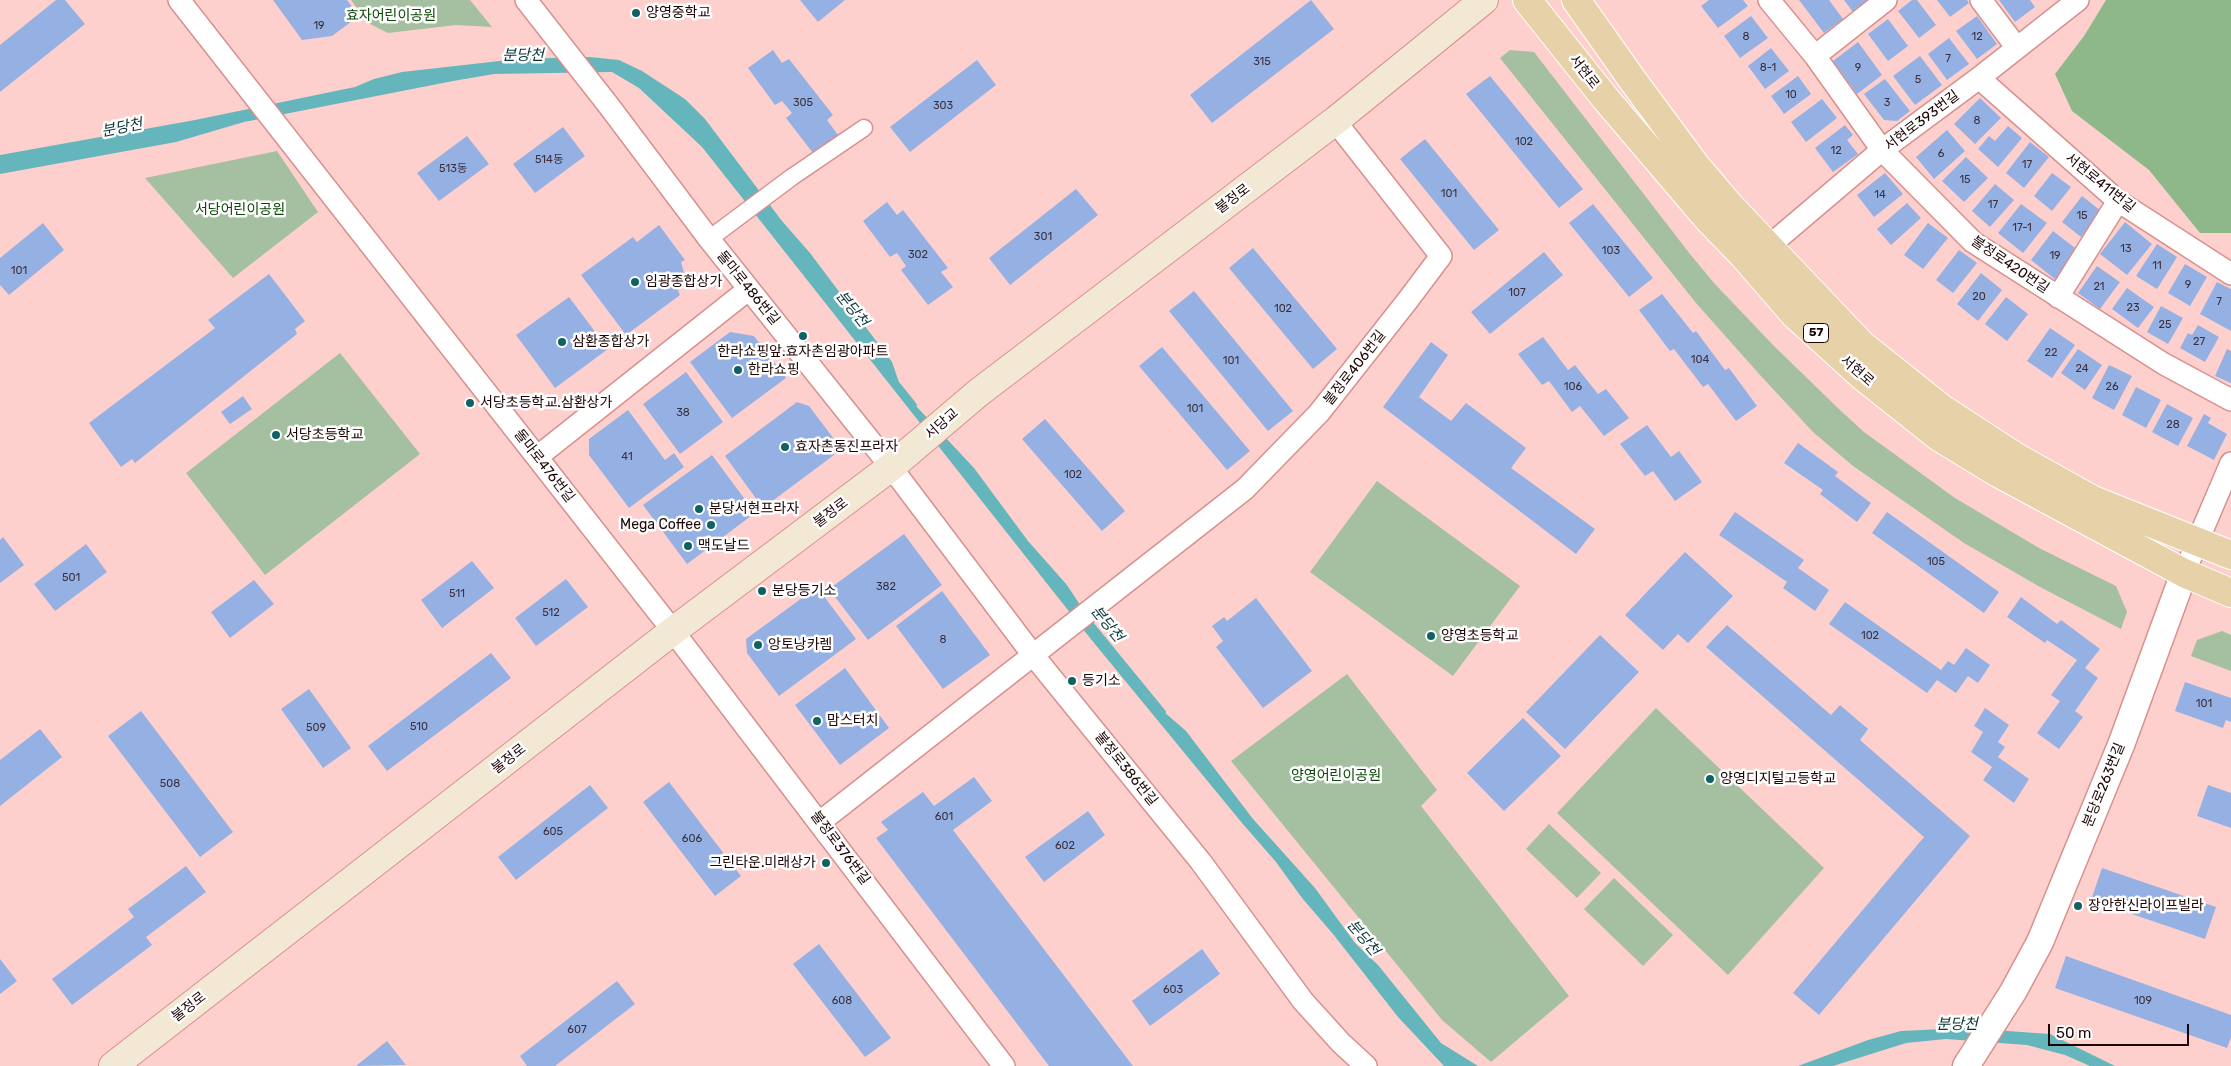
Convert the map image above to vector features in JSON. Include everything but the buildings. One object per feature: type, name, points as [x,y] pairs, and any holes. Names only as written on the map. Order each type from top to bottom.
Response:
[{"type":"main road","name":"불정로","points":[[978,393],[1335,120],[1484,0]]},
{"type":"main road","name":"서현로","points":[[1527,0],[1605,98],[1708,220],[1743,255],[1796,314],[1861,375],[1939,437],[1998,473],[2184,573],[2231,593]]},
{"type":"main road","name":"서현로","points":[[1576,0],[1696,166],[1730,206],[1862,345],[1941,408],[2016,457],[2093,500],[2231,555]]},
{"type":"main road","name":"서당교","points":[[899,461],[978,393]]},
{"type":"main road","name":"불정로","points":[[114,1066],[673,631],[899,461]]},
{"type":"street","name":"돌마로476번길","points":[[179,0],[673,631]]},
{"type":"street","name":"불정로420번길","points":[[1769,0],[1815,56],[1882,150],[1973,242],[2164,364],[2231,400]]},
{"type":"street","points":[[1815,56],[1886,0]]},
{"type":"street","points":[[1981,0],[2018,48]]},
{"type":"street","name":"서현로393번길","points":[[1769,246],[1882,150],[1979,78],[2078,0]]},
{"type":"street","name":"돌마로486번길","points":[[531,7],[712,238],[749,289],[899,461]]},
{"type":"street","name":"서현로411번길","points":[[1979,78],[2118,201],[2231,274]]},
{"type":"street","name":"불정로406번길","points":[[1041,650],[1245,489],[1294,441],[1347,380],[1441,256],[1335,120]]},
{"type":"street","points":[[712,238],[792,178],[864,128]]},
{"type":"street","points":[[2058,297],[2118,201]]},
{"type":"street","points":[[537,457],[749,289]]},
{"type":"street","name":"불정로386번길","points":[[899,461],[1201,862],[1303,1001],[1341,1043],[1366,1066]]},
{"type":"street","points":[[2184,573],[2231,463]]},
{"type":"street","name":"분당로263번길","points":[[1966,1064],[2013,992],[2040,942],[2100,798],[2184,573]]},
{"type":"street","name":"불정로376번길","points":[[673,631],[1004,1066]]},
{"type":"street","points":[[820,822],[1041,650]]},
{"type":"green space","name":"효자어린이공원","points":[[351,0],[470,0],[492,27],[456,25],[388,33],[368,23]]},
{"type":"green space","points":[[2106,0],[2231,0],[2231,233],[2200,233],[2149,170],[2072,111],[2055,74],[2084,36]]},
{"type":"green space","points":[[1510,50],[1534,52],[1714,283],[1774,346],[1841,411],[1864,432],[1955,498],[2039,548],[2116,586],[2127,612],[2121,629],[2040,587],[1964,543],[1853,466],[1813,432],[1696,303],[1500,58]]},
{"type":"green space","name":"서당어린이공원","points":[[277,151],[318,212],[233,278],[145,178]]},
{"type":"green space","points":[[340,353],[420,454],[265,575],[186,473]]},
{"type":"green space","points":[[1377,481],[1520,586],[1453,676],[1310,572]]},
{"type":"green space","points":[[2222,631],[2231,635],[2231,671],[2191,656],[2197,640]]},
{"type":"green space","name":"양영어린이공원","points":[[1347,674],[1437,790],[1421,806],[1569,996],[1491,1062],[1442,1020],[1231,761]]},
{"type":"green space","points":[[1656,708],[1824,868],[1728,975],[1557,813]]},
{"type":"green space","points":[[1549,824],[1601,873],[1577,898],[1526,849]]},
{"type":"green space","points":[[1614,878],[1673,935],[1643,966],[1584,909]]},
{"type":"water","points":[[590,57],[619,60],[642,71],[685,99],[705,119],[892,362],[902,391],[974,468],[1028,541],[1067,585],[1099,634],[1148,698],[1186,731],[1253,819],[1315,888],[1355,943],[1378,965],[1441,1043],[1478,1066],[1444,1066],[1398,1017],[1333,934],[1302,898],[1276,862],[1090,638],[702,147],[639,88],[612,72],[494,74],[244,122],[176,142],[0,174],[0,155],[195,120],[355,87],[374,79],[402,72],[517,59]]},
{"type":"water","points":[[1965,1028],[2050,1034],[2115,1066],[2090,1066],[2065,1055],[2027,1045],[1946,1039],[1906,1043],[1833,1066],[1798,1066],[1868,1040],[1901,1031]]},
{"type":"waterway","name":"분당천","points":[[898,385],[914,405]]},
{"type":"waterway","name":"분당천","points":[[1091,624],[1163,712]]},
{"type":"place","name":"양영중학교","points":[[636,13]]},
{"type":"place","name":"임광종합상가","points":[[635,282]]},
{"type":"place","name":"한라쇼핑앞.효자촌임광아파트","points":[[803,336]]},
{"type":"place","name":"삼환종합상가","points":[[562,342]]},
{"type":"place","name":"한라쇼핑","points":[[738,370]]},
{"type":"place","name":"서당초등학교.삼환상가","points":[[470,403]]},
{"type":"place","name":"서당초등학교","points":[[276,435]]},
{"type":"place","name":"효자촌동진프라자","points":[[785,447]]},
{"type":"place","name":"분당서현프라자","points":[[699,509]]},
{"type":"place","name":"Mega Coffee","points":[[711,525]]},
{"type":"place","name":"맥도날드","points":[[688,546]]},
{"type":"place","name":"분당등기소","points":[[762,591]]},
{"type":"place","name":"양영초등학교","points":[[1431,636]]},
{"type":"place","name":"앙토낭카렘","points":[[758,645]]},
{"type":"place","name":"등기소","points":[[1072,681]]},
{"type":"place","name":"맘스터치","points":[[817,721]]},
{"type":"place","name":"양영디지털고등학교","points":[[1710,779]]},
{"type":"place","name":"그린타운.미래상가","points":[[826,863]]},
{"type":"place","name":"장안한신라이프빌라","points":[[2078,906]]}]
